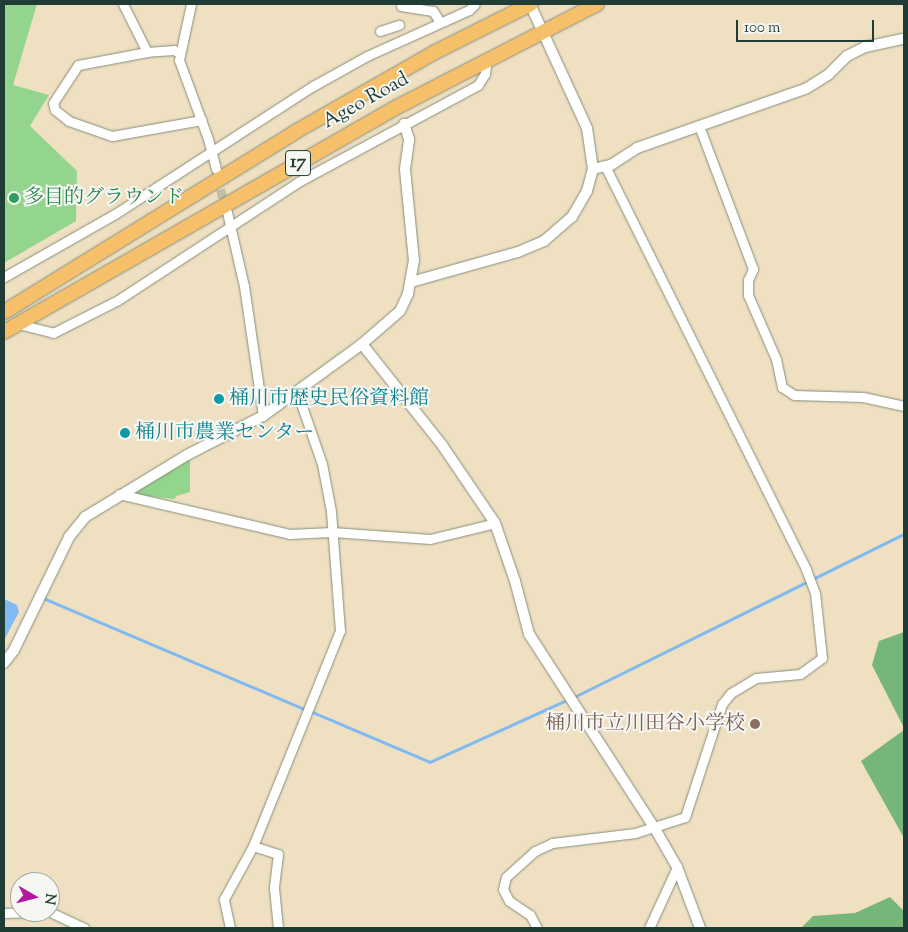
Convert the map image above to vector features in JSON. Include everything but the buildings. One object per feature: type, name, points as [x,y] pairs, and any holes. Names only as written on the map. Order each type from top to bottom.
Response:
[{"type":"highway","name":"Ageo Road","points":[[4,312],[311,123],[435,52],[530,4]]},
{"type":"highway","name":"Ageo Road","points":[[4,332],[216,208],[488,58],[597,4]]},
{"type":"street","points":[[124,4],[147,52]]},
{"type":"street","points":[[192,4],[179,53],[202,120],[216,169]]},
{"type":"street","points":[[4,277],[115,214],[211,150],[313,86],[440,22],[469,10],[475,4]]},
{"type":"street","points":[[411,282],[518,252],[544,241],[572,217],[586,191],[593,169],[587,128],[530,4]]},
{"type":"street","points":[[401,6],[433,11],[440,22]]},
{"type":"street","points":[[380,32],[399,25]]},
{"type":"street","points":[[593,169],[606,166],[638,148],[818,84],[843,59],[865,47],[904,39]]},
{"type":"street","points":[[179,53],[174,50],[147,52],[73,69],[53,102],[55,110],[75,124],[112,136],[202,120]]},
{"type":"street","points":[[18,324],[47,334],[62,329],[161,274],[298,182],[478,85],[485,74],[488,58]]},
{"type":"street","points":[[4,663],[14,650],[75,528],[85,517],[119,494],[263,416],[362,344],[400,311],[411,282],[414,261],[405,169],[409,139],[404,124]]},
{"type":"street","points":[[699,126],[753,269],[748,280],[748,295],[776,359],[782,387],[794,395],[863,397],[904,406]]},
{"type":"street","points":[[537,928],[536,922],[509,901],[503,889],[506,877],[536,851],[552,843],[635,833],[685,817],[722,704],[731,693],[756,678],[800,674],[822,658],[815,592],[806,569],[606,166]]},
{"type":"street","points":[[226,212],[244,286],[263,416]]},
{"type":"street","points":[[362,344],[442,445],[495,522],[516,581],[528,634],[678,867],[700,928]]},
{"type":"street","points":[[230,928],[224,899],[253,846],[340,631],[332,532],[322,464],[297,392]]},
{"type":"street","points":[[119,494],[206,512],[278,532],[332,532],[430,539],[495,522]]},
{"type":"street","points":[[253,846],[278,854],[274,888],[278,928]]},
{"type":"street","points":[[649,928],[678,867]]},
{"type":"street","points":[[60,917],[85,928]]},
{"type":"green space","points":[[4,4],[37,4],[13,85],[49,95],[30,126],[77,171],[76,221],[4,263]]},
{"type":"green space","points":[[190,459],[190,492],[176,496],[175,499],[137,495],[136,492]]},
{"type":"green space","points":[[904,632],[904,728],[872,665],[879,641]]},
{"type":"green space","points":[[904,730],[904,838],[861,761]]},
{"type":"green space","points":[[890,897],[904,911],[904,928],[801,928],[813,916],[855,913]]},
{"type":"water","points":[[4,599],[17,605],[19,612],[4,640]]},
{"type":"waterway","points":[[574,697],[904,534]]},
{"type":"waterway","points":[[43,598],[305,709]]},
{"type":"waterway","points":[[310,711],[430,762],[569,699]]},
{"type":"tunnel","points":[[217,176],[226,209]]},
{"type":"place","name":"多目的グラウンド","points":[[14,198]]},
{"type":"place","name":"桶川市歴史民俗資料館","points":[[219,399]]},
{"type":"place","name":"桶川市農業センター","points":[[125,433]]},
{"type":"place","name":"桶川市立川田谷小学校","points":[[755,724]]}]
